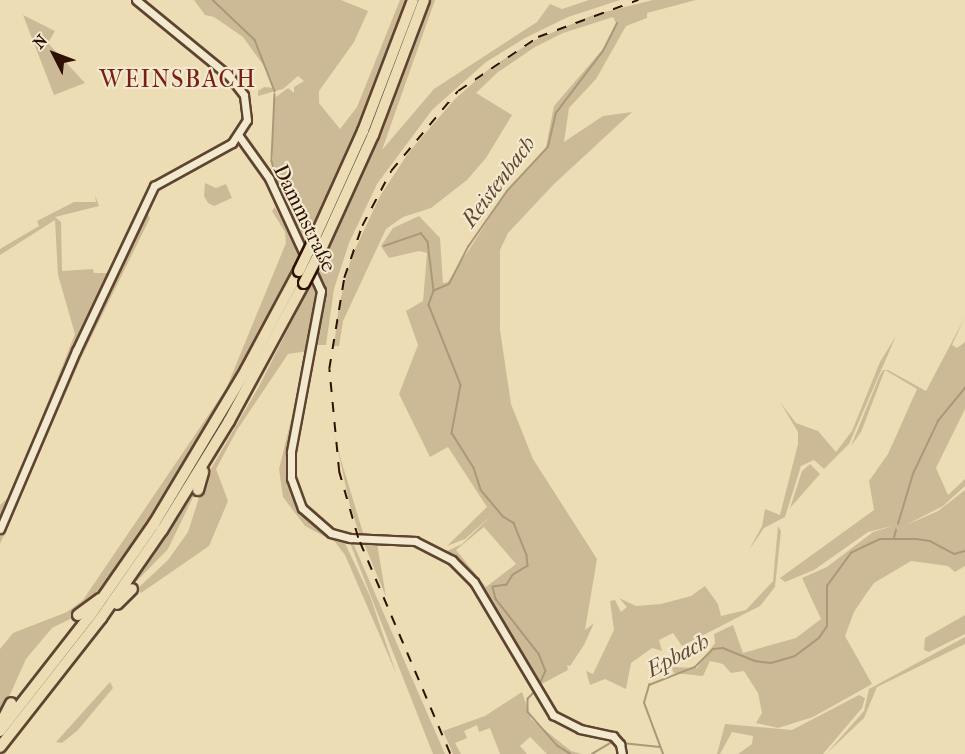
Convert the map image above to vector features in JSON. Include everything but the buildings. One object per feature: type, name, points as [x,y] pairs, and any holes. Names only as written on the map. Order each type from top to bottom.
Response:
[{"type":"highway","points":[[0,731],[104,597],[184,477],[312,244],[367,120],[413,0]]},
{"type":"highway","points":[[0,747],[101,618],[204,463],[318,256],[373,135],[424,0]]},
{"type":"highway","points":[[198,490],[204,463]]},
{"type":"highway","points":[[101,618],[132,589]]},
{"type":"highway","points":[[78,615],[104,597]]},
{"type":"highway","points":[[0,731],[11,703]]},
{"type":"street","points":[[0,529],[73,357],[123,257],[156,183],[223,149],[239,136],[247,112],[239,87],[221,68],[136,0]]},
{"type":"street","name":"Dammstraße","points":[[239,136],[269,178],[288,228],[320,285],[318,320],[290,471],[302,508],[331,533],[350,538],[415,541],[453,560],[474,582],[533,687],[559,720],[617,739],[622,752]]},
{"type":"shaded area","points":[[194,0],[341,0],[368,11],[354,42],[319,91],[319,103],[340,129],[357,107],[400,0],[408,0],[349,152],[305,246],[292,220],[287,219],[267,171],[273,167],[273,99],[288,88],[294,93],[294,87],[304,81],[298,76],[283,89],[258,96],[258,91],[264,87],[274,88],[267,70],[243,37],[214,17],[205,15]]},
{"type":"shaded area","points":[[431,0],[435,0],[382,150],[434,89],[537,22],[550,4],[562,9],[589,0],[620,0],[568,17],[525,38],[486,62],[432,110],[377,184],[349,243],[334,289],[326,345],[315,345],[324,303],[319,270],[374,149]]},
{"type":"shaded area","points":[[653,0],[696,0],[647,13],[647,18],[626,26],[596,79],[569,108],[564,142],[603,116],[632,112],[554,184],[508,233],[500,250],[500,330],[511,404],[533,459],[597,559],[585,630],[594,623],[584,645],[570,666],[567,665],[568,670],[536,687],[461,564],[445,552],[462,544],[492,515],[465,539],[447,546],[487,507],[448,447],[430,457],[399,394],[418,345],[406,311],[423,301],[427,253],[419,251],[389,258],[381,246],[393,228],[419,216],[440,238],[443,283],[448,282],[507,191],[546,147],[554,106],[603,49],[616,23],[613,17],[563,33],[535,47],[498,72],[476,93],[512,115],[486,158],[467,180],[431,208],[403,217],[386,229],[343,321],[339,346],[334,346],[339,305],[351,258],[380,196],[409,152],[455,99],[490,68],[535,40],[593,15]],"holes":[[[484,527],[516,564],[486,587],[456,550]]]},
{"type":"shaded area","points":[[23,15],[55,31],[48,43],[85,83],[54,95]]},
{"type":"shaded area","points":[[205,183],[216,188],[226,184],[232,198],[214,206],[208,203],[204,196]]},
{"type":"shaded area","points":[[95,195],[99,206],[55,217],[61,222],[62,271],[93,269],[94,273],[115,273],[145,209],[150,218],[82,356],[0,544],[0,505],[11,495],[75,334],[58,275],[55,220],[0,255],[0,249],[39,226],[37,221],[74,202],[96,202]]},
{"type":"shaded area","points":[[275,207],[300,255],[252,354],[183,469],[107,581],[78,615],[52,628],[26,659],[0,717],[0,649],[13,633],[67,612],[83,600],[226,389],[286,243],[285,232],[272,211]]},
{"type":"shaded area","points":[[314,278],[319,294],[289,481],[305,516],[325,533],[343,539],[370,596],[396,673],[345,555],[335,542],[305,526],[283,497],[279,469],[308,351],[288,354],[237,430],[216,469],[228,501],[209,546],[141,593],[137,589],[168,560],[188,532],[205,479],[258,388]]},
{"type":"shaded area","points":[[965,317],[952,345],[957,348],[965,342],[965,409],[936,468],[948,495],[965,479],[965,486],[943,506],[906,525],[938,511],[965,490],[965,566],[955,572],[948,566],[911,561],[874,583],[854,612],[845,636],[872,684],[813,717],[778,728],[756,723],[762,713],[758,693],[744,671],[731,673],[723,664],[710,661],[703,676],[674,673],[671,667],[697,668],[715,643],[714,634],[733,625],[743,653],[796,638],[821,619],[802,578],[827,567],[873,532],[896,525],[868,532],[814,570],[785,582],[780,578],[874,510],[869,481],[888,454],[917,389],[885,370],[926,391]]},
{"type":"shaded area","points":[[896,336],[849,444],[824,469],[814,460],[801,466],[785,517],[764,528],[749,550],[762,526],[765,509],[780,515],[798,444],[798,432],[780,402],[796,423],[818,431],[836,452],[852,431],[880,362]]},
{"type":"shaded area","points":[[885,370],[861,432],[851,446],[880,375]]},
{"type":"shaded area","points":[[334,432],[364,536],[360,536],[350,506]]},
{"type":"shaded area","points":[[810,464],[820,474],[790,508],[802,471]]},
{"type":"shaded area","points":[[197,489],[168,549],[130,588],[154,555]]},
{"type":"shaded area","points":[[778,526],[781,531],[775,587],[760,606],[682,646],[673,633],[659,640],[662,651],[652,648],[631,663],[626,689],[605,679],[590,685],[586,671],[593,674],[614,630],[610,601],[615,600],[621,612],[627,607],[619,598],[636,606],[661,604],[691,596],[705,586],[718,604],[721,616],[746,610],[773,581]]},
{"type":"shaded area","points":[[385,540],[417,544],[431,549],[456,565],[464,574],[432,550],[413,544],[377,543],[386,597],[363,541]]},
{"type":"shaded area","points":[[350,543],[353,543],[445,754],[433,754]]},
{"type":"shaded area","points":[[965,615],[965,634],[929,652],[924,650],[925,638]]},
{"type":"shaded area","points":[[965,637],[965,644],[877,687],[864,718],[826,754],[864,711],[869,689]]},
{"type":"shaded area","points":[[110,682],[113,688],[78,730],[62,743],[56,742]]},
{"type":"shaded area","points":[[522,692],[531,719],[571,751],[582,754],[547,754],[530,737],[520,746],[527,754],[500,754],[490,728],[479,732],[477,725],[464,731],[467,738],[455,743],[461,754],[453,754],[443,731],[485,716]]},
{"type":"shaded area","points":[[859,695],[865,698],[862,708],[823,754],[738,754],[752,744],[753,736],[732,732],[720,754],[717,754],[725,724],[792,730]]},
{"type":"waterway","name":"WEINSBACH","points":[[213,0],[255,40],[275,91]]},
{"type":"waterway","name":"Reistenbach","points":[[435,290],[449,284],[468,247],[507,191],[548,147],[556,113],[603,51],[617,23]]},
{"type":"waterway","name":"WEINSBACH","points":[[275,94],[272,161],[279,189],[296,217]]},
{"type":"waterway","name":"WEINSBACH","points":[[384,246],[421,233],[428,242],[434,291],[429,305],[461,385],[452,433],[474,468],[481,490],[504,517],[514,523],[527,556],[528,566],[513,575],[507,585],[493,587],[496,599],[539,654],[546,671],[539,687]]},
{"type":"waterway","points":[[898,524],[913,474],[938,421],[965,388]]},
{"type":"waterway","points":[[894,538],[896,530]]},
{"type":"waterway","name":"Epbach","points":[[663,754],[644,703],[649,685],[695,667],[713,649],[723,648],[755,661],[771,663],[795,656],[819,638],[827,626],[827,586],[851,553],[880,539],[916,539],[930,541],[954,554],[965,551]]},
{"type":"waterway","name":"WEINSBACH","points":[[536,691],[528,699],[528,712],[558,746],[571,754]]},
{"type":"waterway","name":"WEINSBACH","points":[[592,754],[614,741]]},
{"type":"waterway","name":"WEINSBACH","points":[[622,743],[660,747]]},
{"type":"railway","points":[[450,754],[358,538],[339,472],[329,369],[344,278],[362,226],[391,171],[458,91],[538,37],[638,0]]},
{"type":"district","name":"WEINSBACH","points":[[178,80]]}]
